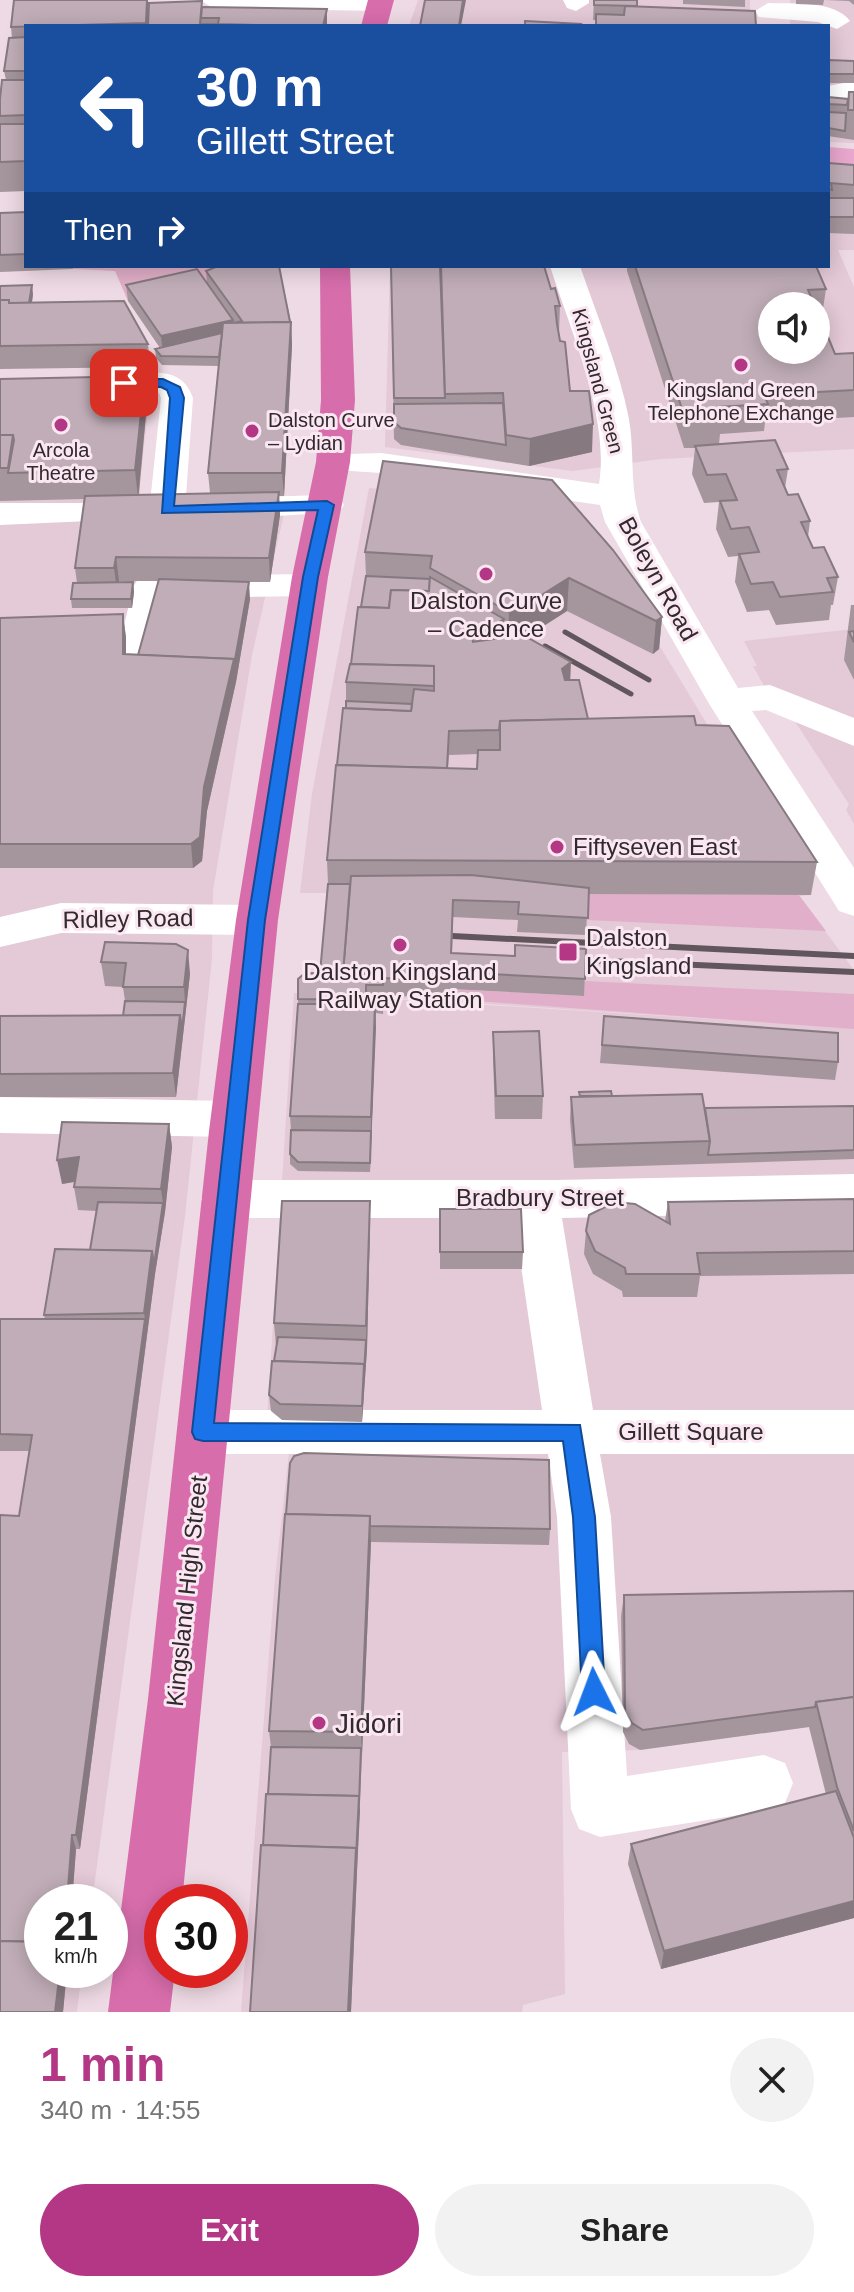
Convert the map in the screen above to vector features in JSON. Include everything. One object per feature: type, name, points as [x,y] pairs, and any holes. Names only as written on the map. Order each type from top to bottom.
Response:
[{"type":"highway","name":"Kingsland High Street","points":[[139,2012],[247,996],[309,585],[333,462],[338,400],[335,268]]},
{"type":"main road","points":[[830,156],[854,158]]},
{"type":"street","points":[[213,0],[378,10]]},
{"type":"street","points":[[769,12],[824,14],[837,21]]},
{"type":"street","points":[[830,94],[843,94],[854,89]]},
{"type":"street","name":"Kingsland Green","points":[[566,268],[615,433],[621,476],[614,497]]},
{"type":"street","points":[[108,384],[163,383],[173,387],[177,398],[167,510]]},
{"type":"street","name":"Boleyn Road","points":[[333,462],[381,463],[614,497],[623,522],[727,702],[852,898]]},
{"type":"street","points":[[0,514],[327,505]]},
{"type":"street","points":[[135,660],[151,587],[309,585]]},
{"type":"street","points":[[727,702],[770,697],[854,733]]},
{"type":"street","name":"Ridley Road","points":[[0,932],[61,918],[257,920]]},
{"type":"street","points":[[0,1115],[233,1119]]},
{"type":"street","name":"Bradbury Street","points":[[225,1199],[535,1199],[854,1193]]},
{"type":"street","points":[[535,1199],[584,1517],[600,1809],[764,1783]]},
{"type":"street","name":"Gillett Square","points":[[203,1432],[854,1432]]},
{"type":"shaded area","points":[[418,0],[750,0],[750,24],[410,24]]},
{"type":"shaded area","points":[[790,0],[854,0],[854,143],[830,142],[830,24],[790,24]]},
{"type":"shaded area","points":[[830,174],[854,175],[854,250],[838,250],[854,287],[854,449],[660,459],[573,471],[385,447],[390,268],[830,268]]},
{"type":"shaded area","points":[[211,268],[220,282],[128,301],[115,271],[73,269]]},
{"type":"shaded area","points":[[149,402],[136,516],[284,514],[252,655],[213,891],[212,958],[185,1216],[94,1884],[24,1884],[24,1988],[80,1988],[77,2012],[0,2012],[0,404]]},
{"type":"shaded area","points":[[369,488],[556,504],[659,645],[811,895],[799,896],[854,970],[854,1877],[830,1811],[809,1727],[640,1750],[562,1752],[565,1994],[523,2005],[522,2012],[241,2012],[243,1988],[248,1988],[248,1923],[275,1578],[292,1426],[267,1418],[294,993],[776,1023],[320,993],[328,893],[300,893],[312,794]]},
{"type":"shaded area","points":[[854,629],[854,824],[846,810],[849,804],[792,717],[778,711],[753,666],[757,666],[744,641]]},
{"type":"shaded area","points":[[471,893],[799,895],[826,931],[587,920]]},
{"type":"shaded area","points":[[584,981],[854,994],[854,1029],[451,999],[451,989],[583,996]]},
{"type":"building","points":[[14,0],[147,0],[146,23],[24,24],[24,27],[11,27]]},
{"type":"building","points":[[425,0],[463,0],[459,24],[420,24]]},
{"type":"building","points":[[594,0],[637,0],[637,6],[594,5]]},
{"type":"building","points":[[202,1],[200,24],[148,24],[149,3]]},
{"type":"building","points":[[625,6],[755,11],[756,24],[596,24],[596,14],[624,15]]},
{"type":"building","points":[[202,7],[327,9],[323,24],[218,24],[219,18],[201,18]]},
{"type":"building","points":[[525,21],[581,24],[525,24]]},
{"type":"building","points":[[24,37],[24,71],[4,71],[9,38]]},
{"type":"building","points":[[830,60],[854,61],[854,74],[830,74]]},
{"type":"building","points":[[2,80],[24,80],[24,115],[0,116]]},
{"type":"building","points":[[849,92],[854,92],[854,110],[848,110]]},
{"type":"building","points":[[830,97],[848,99],[847,105],[830,104]]},
{"type":"building","points":[[830,112],[846,113],[845,131],[830,128]]},
{"type":"building","points":[[0,124],[24,124],[24,161],[0,162]]},
{"type":"building","points":[[830,163],[854,165],[854,185],[831,183],[830,190]]},
{"type":"building","points":[[830,198],[854,198],[854,217],[830,217]]},
{"type":"building","points":[[24,212],[24,254],[0,255],[0,213]]},
{"type":"building","points":[[213,268],[279,268],[290,322],[234,323],[242,321],[206,271]]},
{"type":"building","points":[[391,268],[440,268],[445,398],[394,398]]},
{"type":"building","points":[[441,268],[545,268],[560,306],[555,306],[557,324],[560,341],[565,342],[570,391],[589,391],[593,424],[530,439],[506,435],[503,393],[445,394]]},
{"type":"building","name":"Kingsland Green Telephone Exchange","points":[[636,268],[817,268],[826,289],[758,292],[758,364],[830,364],[830,342],[835,354],[854,353],[854,390],[764,395],[768,404],[718,407],[722,419],[686,421]]},
{"type":"building","points":[[197,269],[233,320],[161,336],[126,285]]},
{"type":"building","points":[[32,285],[29,303],[0,300],[0,286]]},
{"type":"building","points":[[0,300],[9,300],[9,303],[124,301],[148,344],[0,346]]},
{"type":"building","name":"Dalston Curve – Lydian","points":[[291,322],[282,473],[208,473],[223,323]]},
{"type":"building","points":[[222,333],[219,357],[161,356],[155,349]]},
{"type":"building","points":[[145,376],[135,470],[8,473],[14,440],[13,435],[0,435],[0,379]]},
{"type":"building","points":[[503,403],[506,445],[401,428],[394,422],[394,404]]},
{"type":"building","points":[[0,435],[13,435],[8,468],[0,468]]},
{"type":"building","points":[[775,440],[788,469],[777,470],[788,495],[798,494],[810,521],[801,522],[813,548],[824,547],[838,577],[827,578],[833,592],[780,597],[773,582],[751,584],[739,554],[759,552],[749,527],[731,529],[720,501],[737,500],[726,474],[707,475],[695,446]]},
{"type":"building","name":"Dalston Curve – Cadence","points":[[383,461],[552,480],[613,550],[662,617],[656,621],[569,578],[516,611],[509,612],[430,568],[432,556],[365,552]]},
{"type":"building","points":[[279,492],[269,558],[116,557],[114,568],[75,568],[85,496]]},
{"type":"building","points":[[366,576],[430,579],[429,591],[391,590],[389,608],[361,607]]},
{"type":"building","points":[[430,577],[504,619],[489,629],[471,631],[473,642],[523,635],[571,662],[562,669],[565,680],[579,680],[588,719],[500,721],[499,730],[449,731],[447,768],[337,765],[343,708],[411,711],[414,689],[434,691],[434,666],[351,664],[358,607],[389,608],[391,590],[429,591]]},
{"type":"building","points":[[159,579],[249,582],[234,665],[234,659],[138,655]]},
{"type":"building","points":[[133,582],[131,599],[71,599],[73,583]]},
{"type":"building","points":[[123,614],[123,654],[234,659],[204,787],[200,837],[191,844],[0,844],[0,618]]},
{"type":"building","points":[[350,664],[434,666],[434,686],[346,682]]},
{"type":"building","points":[[346,701],[412,704],[411,711],[346,708]]},
{"type":"building","name":"Fiftyseven East","points":[[694,716],[696,725],[729,726],[817,862],[327,860],[336,765],[477,769],[478,750],[500,750],[500,721]]},
{"type":"building","name":"Dalston Kingsland Railway Station","points":[[471,875],[589,888],[588,918],[518,914],[519,902],[453,900],[451,953],[515,956],[515,945],[586,949],[585,979],[451,972],[451,981],[383,978],[383,967],[367,966],[367,974],[343,973],[351,876]]},
{"type":"building","points":[[328,884],[350,884],[343,973],[320,973]]},
{"type":"building","points":[[105,942],[176,944],[188,950],[184,987],[123,987],[126,963],[101,962]]},
{"type":"building","points":[[367,966],[383,967],[383,985],[366,985],[366,1000],[298,999],[298,979],[305,973],[367,974]]},
{"type":"building","points":[[125,1001],[185,1002],[182,1030],[180,1015],[123,1016]]},
{"type":"building","points":[[298,1004],[375,1004],[371,1117],[290,1116]]},
{"type":"building","points":[[180,1015],[173,1073],[0,1074],[0,1016]]},
{"type":"building","points":[[604,1016],[838,1033],[838,1062],[602,1045]]},
{"type":"building","points":[[539,1031],[543,1096],[496,1096],[493,1032]]},
{"type":"building","points":[[611,1091],[612,1096],[580,1096],[579,1092]]},
{"type":"building","points":[[702,1094],[710,1141],[575,1145],[571,1097]]},
{"type":"building","points":[[854,1106],[854,1150],[708,1155],[710,1141],[705,1108]]},
{"type":"building","points":[[62,1122],[169,1124],[161,1189],[74,1187],[79,1157],[57,1160]]},
{"type":"building","points":[[291,1130],[371,1131],[370,1163],[298,1162],[290,1154]]},
{"type":"building","points":[[854,1199],[854,1251],[697,1253],[700,1274],[626,1274],[625,1268],[595,1251],[586,1231],[589,1215],[615,1202],[635,1204],[670,1224],[668,1202]]},
{"type":"building","points":[[282,1201],[370,1201],[366,1326],[274,1323]]},
{"type":"building","points":[[98,1202],[163,1203],[154,1265],[152,1251],[90,1250]]},
{"type":"building","points":[[440,1209],[521,1209],[523,1252],[440,1252]]},
{"type":"building","points":[[55,1249],[152,1251],[144,1313],[44,1315]]},
{"type":"building","points":[[0,1319],[145,1319],[76,1835],[72,1835],[68,1884],[24,1884],[24,1942],[0,1941],[0,1515],[19,1516],[32,1435],[0,1434]]},
{"type":"building","points":[[278,1337],[366,1340],[364,1372],[364,1364],[274,1361]]},
{"type":"building","points":[[272,1361],[364,1364],[362,1406],[280,1404],[269,1395]]},
{"type":"building","points":[[304,1453],[549,1460],[550,1529],[370,1526],[370,1516],[286,1514],[290,1463],[294,1456]]},
{"type":"building","points":[[285,1514],[370,1516],[361,1732],[269,1731]]},
{"type":"building","points":[[854,1591],[854,1697],[816,1702],[815,1707],[643,1730],[632,1723],[625,1712],[624,1595]]},
{"type":"building","points":[[854,1697],[854,1831],[837,1787],[816,1702]]},
{"type":"building","points":[[271,1747],[361,1748],[359,1803],[359,1796],[268,1794]]},
{"type":"building","points":[[836,1791],[854,1838],[854,1901],[664,1951],[631,1844]]},
{"type":"building","points":[[266,1794],[359,1796],[356,1857],[356,1848],[263,1845]]},
{"type":"building","points":[[261,1845],[356,1848],[348,2012],[250,2012]]},
{"type":"building","points":[[0,1941],[24,1942],[24,1988],[58,1988],[55,2012],[0,2012]]},
{"type":"railway","points":[[565,632],[649,680]]},
{"type":"railway","points":[[545,646],[631,694]]},
{"type":"railway","points":[[452,936],[854,956]]},
{"type":"railway","points":[[562,959],[854,972]]},
{"type":"place","name":"Kingsland Green Telephone Exchange","points":[[741,365]]},
{"type":"place","name":"Arcola Theatre","points":[[61,425]]},
{"type":"place","name":"Dalston Curve – Lydian","points":[[252,431]]},
{"type":"place","name":"Dalston Curve – Cadence","points":[[486,574]]},
{"type":"place","name":"Fiftyseven East","points":[[557,847]]},
{"type":"place","name":"Dalston Kingsland Railway Station","points":[[400,945]]},
{"type":"place","name":"Dalston Kingsland","points":[[568,952]]},
{"type":"place","name":"Jidori","points":[[319,1723]]},
{"type":"route","points":[[124,383],[163,383],[173,387],[177,398],[167,510],[327,505],[310,577],[257,920],[232,1131],[203,1432],[572,1432],[584,1517],[594,1692]]}]
